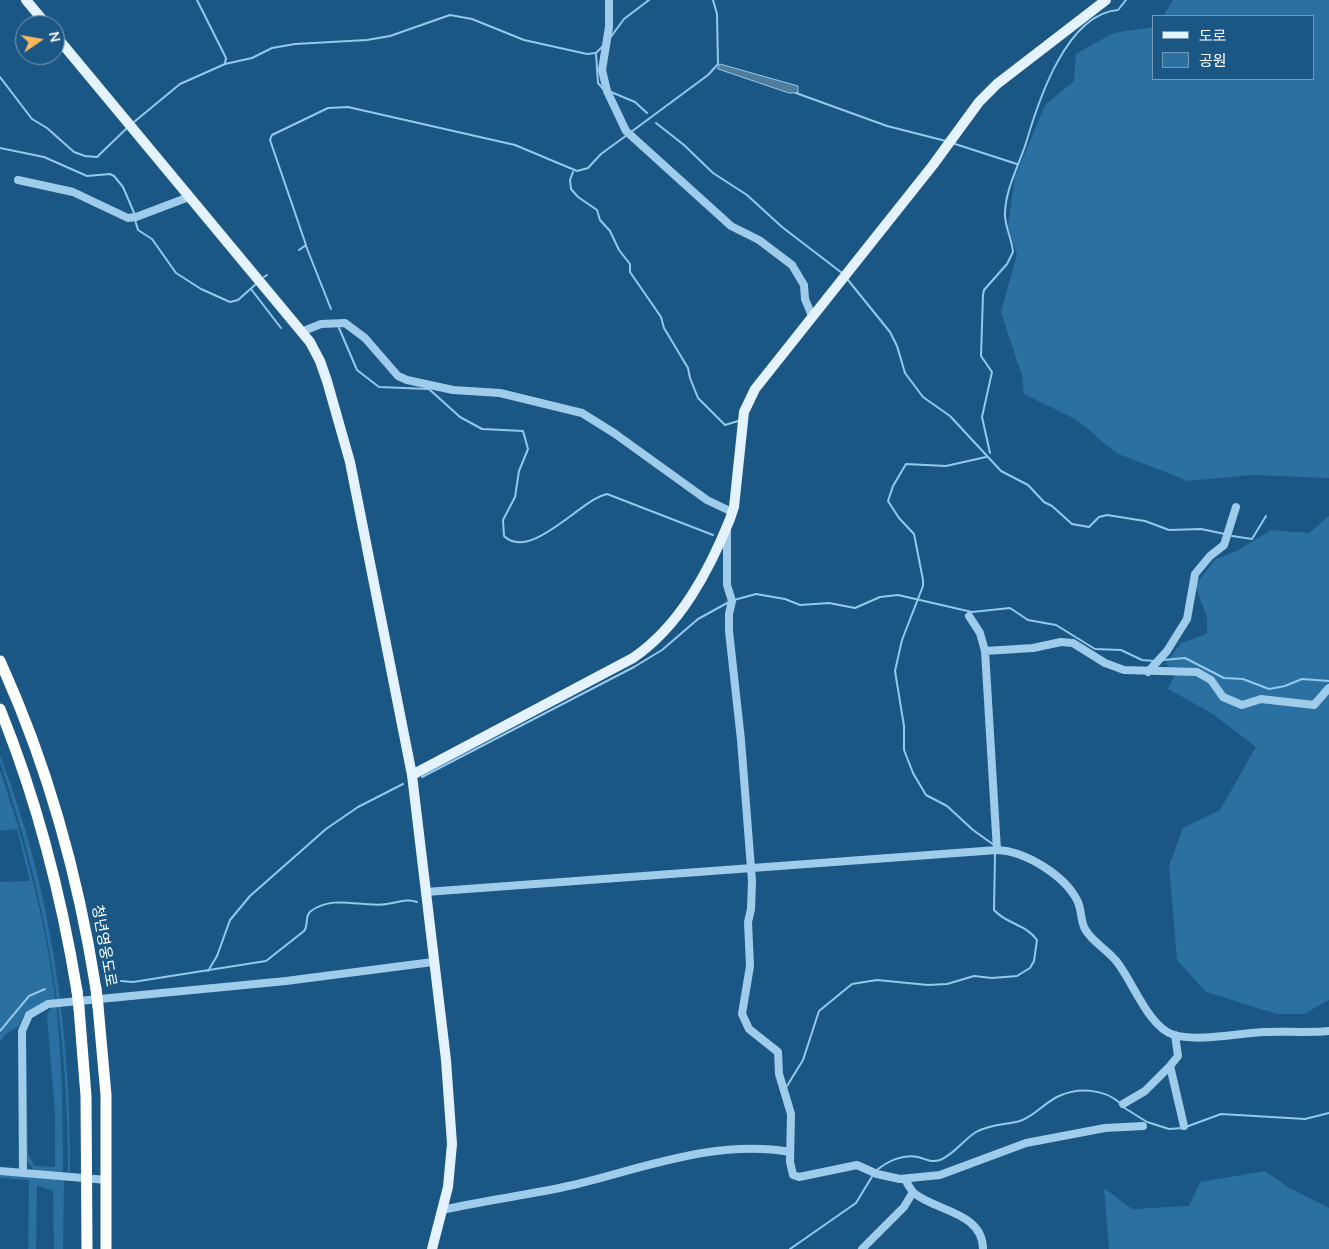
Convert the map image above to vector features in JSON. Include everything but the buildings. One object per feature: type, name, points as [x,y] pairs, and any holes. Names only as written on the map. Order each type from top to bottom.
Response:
[{"type":"highway","name":"청년영웅도로","points":[[0,661],[32,736],[62,827],[79,896],[96,989],[106,1095],[106,1249]]},
{"type":"highway","points":[[0,709],[31,792],[46,841],[59,891],[77,991],[86,1096],[87,1249]]},
{"type":"main road","points":[[26,0],[38,15]]},
{"type":"main road","points":[[412,775],[645,650],[662,636],[684,606],[727,528],[732,512],[747,405],[755,389],[933,164],[979,102],[997,84],[1106,0]]},
{"type":"main road","points":[[65,47],[301,332],[313,347],[320,361],[350,462],[412,775],[446,1060],[452,1144],[451,1172],[432,1249]]},
{"type":"street","points":[[609,0],[609,27],[602,70],[607,91],[626,131],[731,226],[771,248],[792,265],[804,285],[805,299],[812,316]]},
{"type":"street","points":[[18,180],[73,192],[124,217],[134,217],[188,197]]},
{"type":"street","points":[[301,332],[321,324],[345,323],[365,338],[398,376],[407,380],[452,390],[486,391],[582,413],[608,429],[708,500],[732,512]]},
{"type":"street","points":[[1148,672],[1168,651],[1187,619],[1195,574],[1210,556],[1224,545],[1236,507]]},
{"type":"street","points":[[727,528],[727,585],[732,600],[728,619],[742,740],[752,891],[748,922],[750,966],[742,1014],[749,1029],[778,1052],[779,1074],[790,1114],[791,1170],[796,1177],[861,1166],[874,1172],[905,1179],[949,1172],[1026,1144],[1104,1128],[1143,1126]]},
{"type":"street","points":[[969,616],[980,633],[985,651],[997,850]]},
{"type":"street","points":[[985,651],[1033,648],[1068,642],[1074,643],[1113,667],[1124,670],[1197,672],[1211,680],[1223,697],[1242,705],[1261,699],[1314,705],[1329,688]]},
{"type":"street","points":[[426,892],[997,850],[1021,854],[1058,878],[1079,902],[1085,930],[1125,972],[1146,1012],[1175,1035],[1213,1037],[1264,1032],[1329,1032]]},
{"type":"street","points":[[23,1172],[22,1032],[29,1015],[48,1004],[286,981],[433,962]]},
{"type":"street","points":[[1123,1104],[1145,1091],[1178,1056],[1175,1035]]},
{"type":"street","points":[[1170,1066],[1184,1126]]},
{"type":"street","points":[[442,1210],[561,1188],[706,1152],[761,1148],[790,1152]]},
{"type":"street","points":[[0,1171],[107,1180]]},
{"type":"street","points":[[905,1179],[913,1192],[943,1206],[978,1228],[982,1236],[983,1249]]},
{"type":"street","points":[[862,1249],[904,1207],[913,1192]]},
{"type":"green space","points":[[1173,0],[1329,0],[1329,478],[1251,475],[1188,481],[1116,453],[1077,420],[1024,394],[1022,376],[1001,312],[1017,254],[1008,226],[1015,177],[1045,105],[1074,81],[1076,54],[1113,33],[1152,27],[1152,80],[1314,80],[1314,15],[1164,15]]},
{"type":"green space","points":[[1329,516],[1329,1000],[1304,1014],[1277,1014],[1206,992],[1177,960],[1169,866],[1183,828],[1220,810],[1256,747],[1213,714],[1168,689],[1175,674],[1166,663],[1181,643],[1207,634],[1207,617],[1195,585],[1216,559],[1239,550],[1271,530],[1309,533]]},
{"type":"green space","points":[[0,755],[18,805],[33,856],[54,960],[67,1066],[70,1172],[68,1172],[64,1065],[52,964],[30,864],[0,762]]},
{"type":"green space","points":[[0,770],[19,829],[0,831]]},
{"type":"green space","points":[[17,829],[19,830],[25,851],[40,913],[49,954],[55,996],[62,1105],[63,1171],[60,1172],[34,1170],[27,1162],[25,1155],[26,1042],[28,1153],[34,1166],[55,1167],[55,1114],[47,1015],[52,1006],[29,1011],[23,1016],[19,1026],[6,1034],[0,1042],[0,1033],[30,996],[48,988],[28,995],[0,1031],[0,882],[30,881]]},
{"type":"green space","points":[[1265,1171],[1288,1187],[1329,1208],[1329,1249],[1109,1249],[1104,1188],[1132,1209],[1189,1206],[1200,1182]]},
{"type":"green space","points":[[0,1173],[64,1180],[63,1249],[54,1249],[53,1191],[37,1185],[36,1249],[28,1249],[29,1180],[0,1178]]},
{"type":"shaded area","points":[[720,64],[798,86],[798,93],[789,93],[718,69]]},
{"type":"waterway","points":[[197,0],[226,58],[225,63]]},
{"type":"waterway","points":[[610,38],[624,19],[649,0]]},
{"type":"waterway","points":[[631,132],[708,75],[718,64],[717,14],[713,0]]},
{"type":"waterway","points":[[990,453],[982,417],[992,372],[981,356],[983,295],[984,290],[1007,264],[1013,252],[1005,217],[1010,185],[1038,105],[1057,63],[1069,43],[1083,27],[1100,15],[1118,10],[1126,0]]},
{"type":"waterway","points":[[134,122],[180,84],[225,64],[252,58],[272,48],[295,44],[367,40],[390,36],[450,15],[472,19],[524,40],[587,54],[596,53],[604,45]]},
{"type":"waterway","points":[[596,53],[598,83],[604,90]]},
{"type":"waterway","points":[[0,77],[32,119],[47,128],[74,152],[85,156],[97,157],[127,128]]},
{"type":"waterway","points":[[611,92],[635,102],[647,113]]},
{"type":"waterway","points":[[796,93],[887,126],[946,141]]},
{"type":"waterway","points":[[299,250],[306,245],[270,140],[272,135],[328,108],[348,107],[515,145],[577,171],[588,168],[601,154],[627,135]]},
{"type":"waterway","points":[[656,123],[684,145],[713,173],[747,195],[782,227],[842,273]]},
{"type":"waterway","points":[[952,143],[1017,164]]},
{"type":"waterway","points":[[0,148],[44,157],[87,176],[110,174],[123,187],[135,215]]},
{"type":"waterway","points":[[573,172],[570,180],[571,189],[578,197],[597,210],[600,220],[610,231],[619,250],[630,264],[630,272],[661,317],[664,328],[688,368],[698,398],[725,425],[738,421]]},
{"type":"waterway","points":[[135,220],[138,230],[152,239],[176,273],[201,289],[230,302],[238,300],[256,284]]},
{"type":"waterway","points":[[306,246],[331,309]]},
{"type":"waterway","points":[[848,280],[890,332],[897,346],[905,373],[923,397],[950,416],[1001,471],[1028,485],[1044,502],[1052,506],[1072,524],[1089,527],[1099,517],[1107,515],[1145,521],[1169,530],[1201,529],[1225,534]]},
{"type":"waterway","points":[[251,289],[281,328]]},
{"type":"waterway","points":[[339,328],[357,370],[379,387],[429,389],[460,417],[482,429],[523,431],[528,449],[519,471],[515,497],[503,520],[504,536],[515,542],[528,541],[556,527],[596,498],[607,494],[713,535]]},
{"type":"waterway","points":[[986,457],[946,466],[906,464],[893,486],[888,501],[899,518],[914,534],[923,580],[923,586],[902,640],[895,671],[904,726],[904,750],[913,773],[926,795],[947,806],[973,830],[994,845]]},
{"type":"waterway","points":[[1232,536],[1252,539],[1266,516]]},
{"type":"waterway","points":[[734,600],[756,594],[785,599],[800,605],[829,603],[855,608],[880,597],[898,595],[972,612],[1010,608],[1028,620],[1056,625],[1095,649],[1121,650],[1142,660],[1154,661]]},
{"type":"waterway","points":[[422,777],[634,667],[662,650],[698,619],[729,602]]},
{"type":"waterway","points":[[1163,660],[1185,658],[1224,678],[1243,679],[1269,689],[1285,686],[1302,679],[1329,681]]},
{"type":"waterway","points":[[208,971],[217,956],[230,920],[250,896],[326,829],[358,807],[403,784]]},
{"type":"waterway","points":[[787,1086],[803,1060],[819,1011],[852,984],[877,980],[928,985],[947,984],[974,976],[992,978],[1017,976],[1030,968],[1034,961],[1037,940],[1027,931],[999,915],[994,910],[995,854]]},
{"type":"waterway","points":[[121,981],[133,982],[266,961],[304,931],[308,915],[311,911],[329,903],[378,905],[406,901],[417,902]]},
{"type":"waterway","points":[[0,1031],[29,996],[45,989]]},
{"type":"waterway","points":[[876,1171],[890,1161],[901,1157],[912,1156],[931,1161],[940,1160],[976,1132],[987,1127],[1025,1119],[1054,1099],[1067,1093],[1075,1091],[1099,1092],[1114,1098],[1120,1103]]},
{"type":"waterway","points":[[1123,1107],[1147,1122],[1169,1129],[1183,1128],[1221,1114],[1305,1119],[1329,1113]]},
{"type":"waterway","points":[[790,1249],[856,1203],[873,1175]]}]
